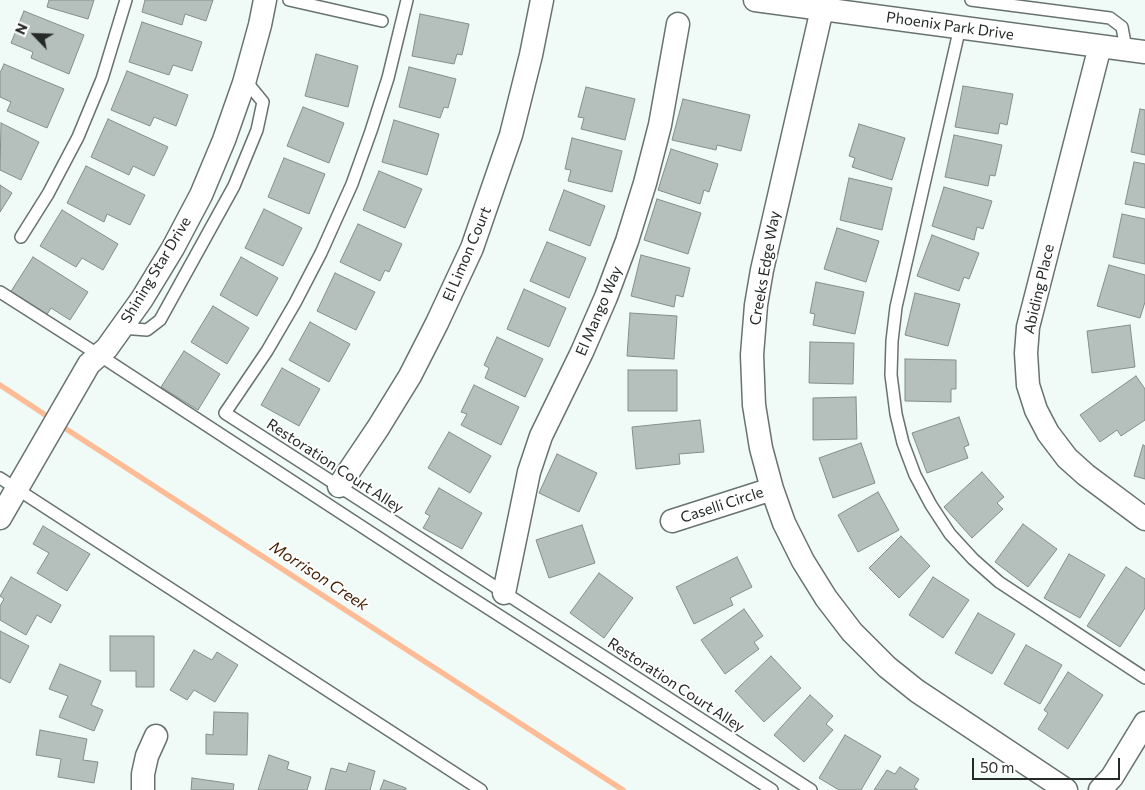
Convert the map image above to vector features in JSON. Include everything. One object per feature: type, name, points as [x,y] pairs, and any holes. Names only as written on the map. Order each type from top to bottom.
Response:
[{"type":"street","name":"Shining Star Drive","points":[[0,518],[8,483],[94,360],[107,348],[142,299],[173,248],[201,194],[224,140],[245,80],[265,0]]},
{"type":"street","name":"El Limon Court","points":[[339,486],[410,376],[438,323],[472,248],[511,135],[531,55],[542,0]]},
{"type":"street","name":"Phoenix Park Drive","points":[[755,0],[822,9],[867,7],[960,27],[1135,50]]},
{"type":"street","name":"Creeks Edge Way","points":[[822,9],[762,270],[756,305],[752,355],[754,405],[761,448],[772,489],[784,523],[803,561],[826,598],[852,632],[887,668],[917,691],[1066,790]]},
{"type":"street","name":"El Mango Way","points":[[504,593],[529,472],[541,436],[582,352],[606,297],[627,241],[642,192],[660,125],[678,24]]},
{"type":"street","name":"Abiding Place","points":[[1100,46],[1028,327],[1026,353],[1028,377],[1036,410],[1048,433],[1067,458],[1086,476],[1145,519]]},
{"type":"street","name":"Caselli Circle","points":[[672,521],[772,489]]},
{"type":"street","points":[[1100,790],[1112,778],[1145,723]]},
{"type":"street","points":[[143,790],[143,774],[147,756],[156,736]]},
{"type":"lane","points":[[21,237],[48,194],[78,138],[102,79],[126,0]]},
{"type":"lane","points":[[289,0],[382,21]]},
{"type":"lane","name":"Restoration Court Alley","points":[[406,0],[388,78],[348,193],[296,303],[267,351],[225,413],[811,790]]},
{"type":"lane","points":[[971,0],[1110,18],[1122,27],[1135,50]]},
{"type":"lane","points":[[960,27],[896,307],[891,375],[896,414],[903,443],[915,475],[931,505],[950,534],[973,559],[999,582],[1145,678]]},
{"type":"lane","points":[[0,292],[94,360],[439,577],[772,790]]},
{"type":"lane","points":[[8,483],[481,790]]},
{"type":"building","points":[[49,0],[94,0],[88,19],[47,7]]},
{"type":"building","points":[[145,0],[213,0],[206,21],[185,14],[182,25],[142,12]]},
{"type":"building","points":[[24,11],[84,35],[69,74],[31,58],[33,52],[11,43]]},
{"type":"building","points":[[420,14],[469,24],[462,55],[457,54],[454,64],[412,56]]},
{"type":"building","points":[[142,22],[202,42],[192,71],[173,65],[169,75],[129,62]]},
{"type":"building","points":[[316,54],[358,66],[348,107],[305,96]]},
{"type":"building","points":[[4,64],[64,89],[47,128],[7,111],[11,102],[0,97],[0,73]]},
{"type":"building","points":[[409,67],[456,79],[448,108],[444,107],[440,118],[399,107]]},
{"type":"building","points":[[127,71],[188,95],[176,126],[154,117],[150,126],[111,110]]},
{"type":"building","points":[[963,86],[1013,94],[1007,125],[1000,123],[998,134],[955,127]]},
{"type":"building","points":[[586,87],[635,99],[625,140],[581,129],[584,118],[578,117]]},
{"type":"building","points":[[683,99],[750,115],[741,151],[717,145],[716,150],[672,140]]},
{"type":"building","points":[[303,107],[344,123],[329,163],[287,146]]},
{"type":"building","points":[[1140,109],[1145,110],[1145,155],[1131,152]]},
{"type":"building","points":[[108,119],[168,147],[154,176],[133,166],[129,175],[91,157]]},
{"type":"building","points":[[394,120],[439,134],[427,175],[382,162]]},
{"type":"building","points":[[1,123],[39,142],[21,180],[0,170]]},
{"type":"building","points":[[859,124],[905,138],[892,180],[852,167],[855,158],[849,156]]},
{"type":"building","points":[[954,135],[1002,145],[995,176],[990,175],[988,186],[945,177]]},
{"type":"building","points":[[572,138],[622,151],[612,192],[568,181],[571,170],[565,169]]},
{"type":"building","points":[[671,149],[718,164],[709,192],[704,190],[700,204],[658,190]]},
{"type":"building","points":[[284,158],[325,174],[309,214],[268,197]]},
{"type":"building","points":[[1134,162],[1145,164],[1145,208],[1125,204]]},
{"type":"building","points":[[86,166],[145,195],[130,225],[107,214],[104,222],[67,203]]},
{"type":"building","points":[[379,171],[422,189],[405,228],[363,210]]},
{"type":"building","points":[[849,178],[892,188],[882,230],[840,220]]},
{"type":"building","points":[[0,185],[12,193],[0,212]]},
{"type":"building","points":[[944,187],[992,201],[983,229],[977,227],[974,240],[932,226]]},
{"type":"building","points":[[564,190],[605,206],[590,246],[549,230]]},
{"type":"building","points":[[657,199],[701,213],[688,254],[644,240]]},
{"type":"building","points":[[264,209],[302,228],[283,266],[245,248]]},
{"type":"building","points":[[62,210],[118,244],[103,270],[82,258],[76,267],[40,246]]},
{"type":"building","points":[[1122,214],[1145,219],[1145,264],[1113,257]]},
{"type":"building","points":[[358,224],[402,244],[389,272],[385,270],[380,281],[340,262]]},
{"type":"building","points":[[837,228],[879,241],[866,282],[824,269]]},
{"type":"building","points":[[932,235],[979,253],[969,279],[964,277],[959,291],[917,276]]},
{"type":"building","points":[[547,242],[586,258],[569,298],[530,281]]},
{"type":"building","points":[[641,255],[690,268],[683,297],[676,295],[674,307],[631,296]]},
{"type":"building","points":[[33,257],[88,292],[70,320],[51,308],[46,316],[10,293]]},
{"type":"building","points":[[241,257],[278,278],[257,316],[220,295]]},
{"type":"building","points":[[1109,265],[1145,275],[1145,302],[1140,318],[1097,306]]},
{"type":"building","points":[[335,273],[375,292],[356,330],[317,311]]},
{"type":"building","points":[[816,282],[864,292],[855,334],[813,325],[815,314],[810,313]]},
{"type":"building","points":[[524,289],[566,308],[549,347],[507,329]]},
{"type":"building","points":[[915,293],[960,304],[948,346],[905,335]]},
{"type":"building","points":[[213,306],[249,328],[227,364],[191,342]]},
{"type":"building","points":[[630,313],[677,316],[674,359],[627,356]]},
{"type":"building","points":[[310,322],[350,344],[329,382],[289,360]]},
{"type":"building","points":[[1130,325],[1135,367],[1092,373],[1087,331]]},
{"type":"building","points":[[497,337],[543,359],[525,397],[485,378],[489,368],[484,365]]},
{"type":"building","points":[[810,342],[854,343],[853,384],[809,383]]},
{"type":"building","points":[[184,351],[220,374],[198,410],[161,387]]},
{"type":"building","points":[[905,359],[956,360],[956,389],[951,389],[951,402],[905,401]]},
{"type":"building","points":[[282,368],[320,389],[299,426],[261,405]]},
{"type":"building","points":[[628,370],[677,370],[677,411],[628,411]]},
{"type":"building","points":[[1136,376],[1145,389],[1145,420],[1121,436],[1117,430],[1100,442],[1080,415]]},
{"type":"building","points":[[474,385],[519,407],[501,445],[461,425],[467,414],[461,412]]},
{"type":"building","points":[[856,397],[857,439],[813,440],[813,398]]},
{"type":"building","points":[[959,417],[969,445],[964,447],[968,458],[927,473],[912,433]]},
{"type":"building","points":[[700,420],[704,452],[679,454],[680,464],[636,469],[632,427]]},
{"type":"building","points":[[449,432],[491,456],[470,493],[428,468]]},
{"type":"building","points":[[861,443],[875,483],[833,498],[819,458]]},
{"type":"building","points":[[1143,445],[1145,446],[1145,479],[1134,476]]},
{"type":"building","points":[[557,454],[597,473],[579,512],[539,493]]},
{"type":"building","points":[[982,472],[1004,497],[997,503],[1003,509],[972,538],[944,507]]},
{"type":"building","points":[[439,488],[482,513],[462,549],[423,528],[430,516],[425,513]]},
{"type":"building","points":[[878,492],[899,530],[858,552],[838,515]]},
{"type":"building","points":[[1023,524],[1057,549],[1028,587],[995,562]]},
{"type":"building","points":[[582,525],[595,563],[549,578],[536,540]]},
{"type":"building","points":[[43,526],[90,554],[67,591],[37,573],[49,553],[33,544]]},
{"type":"building","points":[[901,536],[930,566],[899,598],[869,568]]},
{"type":"building","points":[[1069,554],[1105,575],[1080,618],[1044,598]]},
{"type":"building","points":[[737,557],[752,587],[730,598],[733,605],[694,624],[676,587]]},
{"type":"building","points":[[1126,567],[1145,579],[1145,608],[1120,647],[1087,626]]},
{"type":"building","points":[[599,573],[633,598],[604,638],[570,613]]},
{"type":"building","points":[[11,577],[61,605],[51,623],[37,615],[26,635],[0,620],[0,606],[4,599],[0,596]]},
{"type":"building","points":[[933,577],[969,600],[943,638],[909,615]]},
{"type":"building","points":[[744,609],[763,636],[754,642],[759,649],[725,674],[701,640]]},
{"type":"building","points":[[978,613],[1015,634],[992,674],[955,653]]},
{"type":"building","points":[[0,631],[29,646],[10,683],[0,678]]},
{"type":"building","points":[[110,636],[154,636],[154,687],[136,687],[136,671],[110,671]]},
{"type":"building","points":[[1026,645],[1062,665],[1040,704],[1004,684]]},
{"type":"building","points":[[194,650],[212,660],[217,652],[238,665],[215,702],[194,690],[187,700],[170,690]]},
{"type":"building","points":[[771,656],[801,688],[764,722],[735,691]]},
{"type":"building","points":[[60,664],[101,681],[91,705],[103,710],[94,731],[59,717],[68,696],[49,689]]},
{"type":"building","points":[[1068,672],[1103,695],[1068,749],[1038,729],[1048,713],[1044,710]]},
{"type":"building","points":[[810,695],[833,716],[826,724],[833,730],[804,762],[774,735]]},
{"type":"building","points":[[214,712],[248,713],[247,755],[206,754],[206,734],[213,735]]},
{"type":"building","points":[[40,730],[87,739],[83,760],[98,762],[94,783],[58,777],[61,759],[36,755]]},
{"type":"building","points":[[845,735],[881,756],[861,790],[839,790],[819,778]]},
{"type":"building","points":[[269,755],[289,762],[287,769],[311,777],[307,790],[258,790]]},
{"type":"building","points":[[349,763],[375,771],[370,790],[325,790],[331,768],[346,772]]},
{"type":"building","points":[[900,767],[919,779],[914,787],[918,790],[874,790],[887,770],[895,774]]},
{"type":"building","points":[[192,778],[234,784],[233,790],[191,790]]},
{"type":"building","points":[[384,780],[406,788],[406,790],[380,790]]},
{"type":"waterway","name":"Morrison Creek","points":[[0,385],[53,420]]},
{"type":"waterway","name":"Morrison Creek","points":[[60,425],[623,790]]}]
